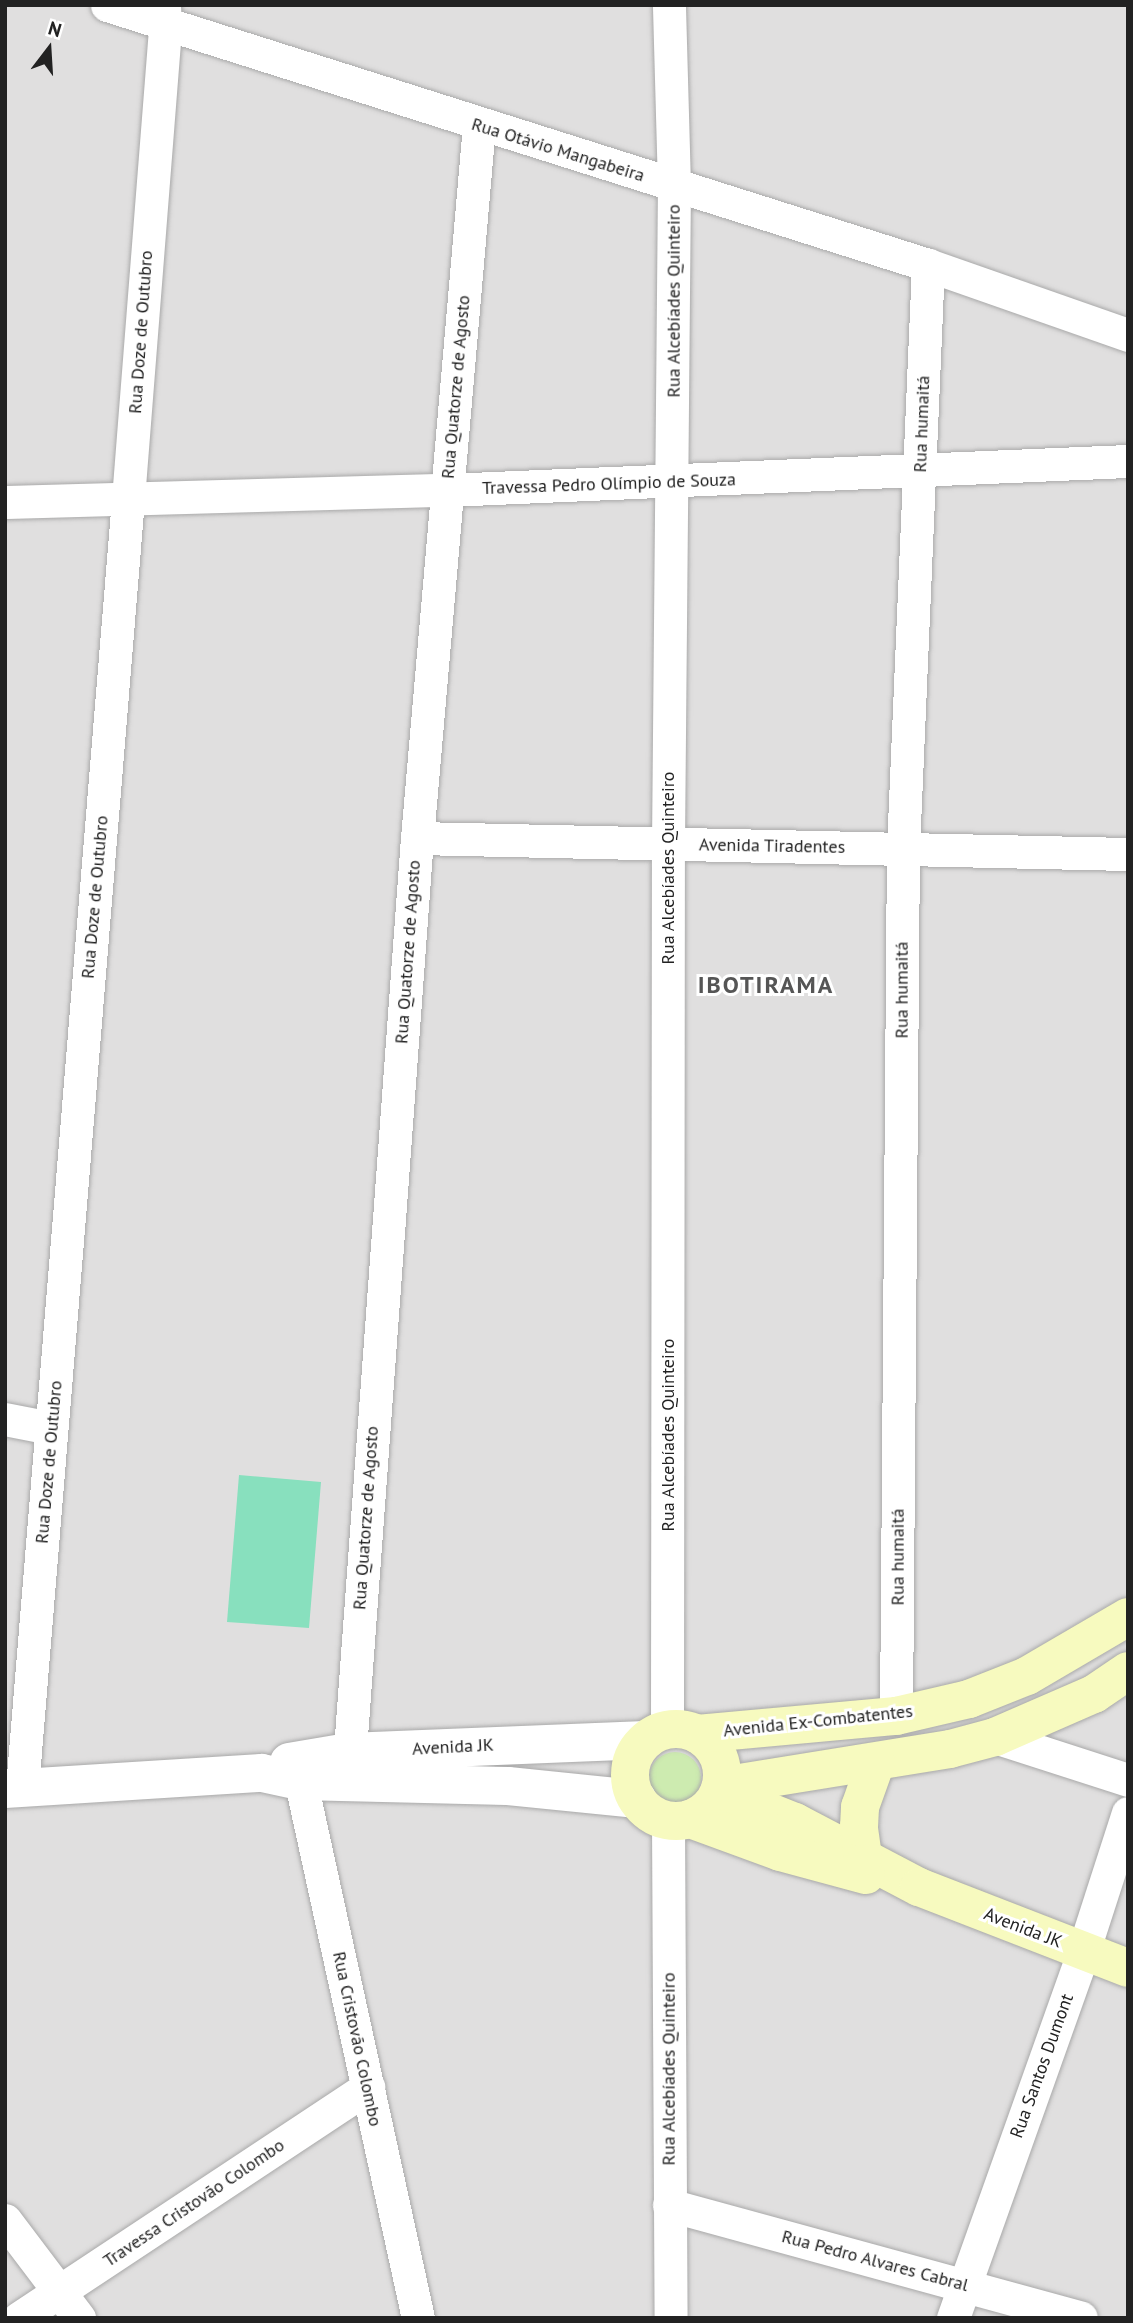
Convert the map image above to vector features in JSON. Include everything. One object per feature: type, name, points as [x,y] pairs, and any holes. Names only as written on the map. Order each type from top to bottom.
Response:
[{"type":"main road","name":"Avenida Ex-Combatentes","points":[[670,1735],[896,1716],[968,1699],[1027,1676],[1128,1617]]},
{"type":"main road","points":[[720,1789],[876,1762],[995,1737],[1094,1694],[1128,1671]]},
{"type":"main road","points":[[670,1735],[715,1751],[722,1774],[720,1789],[708,1809],[679,1820],[656,1817],[637,1799],[630,1774],[632,1762],[670,1735]]},
{"type":"main road","points":[[863,1857],[859,1827],[860,1807],[876,1762]]},
{"type":"main road","name":"Avenida JK","points":[[720,1789],[795,1822],[919,1887],[1128,1968]]},
{"type":"main road","name":"Avenida JK","points":[[679,1820],[780,1852],[919,1887]]},
{"type":"street","name":"Rua Otávio Mangabeira","points":[[107,5],[165,15],[479,125],[928,265],[1128,335]]},
{"type":"street","name":"Rua Alcebíades Quinteiro","points":[[669,5],[674,186],[674,481],[668,844],[670,1735]]},
{"type":"street","name":"Rua Doze de Outubro","points":[[14,1789],[51,1428],[165,15]]},
{"type":"street","name":"Rua Quatorze de Agosto","points":[[348,1766],[417,838],[479,125]]},
{"type":"street","name":"Rua humaitá","points":[[896,1716],[903,849],[928,265]]},
{"type":"street","name":"Travessa Pedro Olímpio de Souza","points":[[5,502],[447,491],[1128,461]]},
{"type":"street","name":"Avenida Tiradentes","points":[[417,838],[1128,854]]},
{"type":"street","points":[[5,1419],[51,1428]]},
{"type":"street","name":"Avenida JK","points":[[14,1789],[348,1766],[670,1735]]},
{"type":"street","points":[[995,1737],[1128,1780]]},
{"type":"street","name":"Avenida JK","points":[[348,1766],[637,1799]]},
{"type":"street","name":"Rua Cristovão Colombo","points":[[286,1771],[368,2087],[418,2318]]},
{"type":"street","name":"Rua Santos Dumont","points":[[953,2318],[1083,1952],[1128,1813]]},
{"type":"street","name":"Rua Alcebíades Quinteiro","points":[[671,2318],[669,2205],[679,1820]]},
{"type":"street","name":"Travessa Cristovão Colombo","points":[[19,2318],[69,2305],[368,2087]]},
{"type":"street","name":"Rua Pedro Alvares Cabral","points":[[669,2205],[1081,2318]]},
{"type":"street","points":[[5,2220],[69,2305]]},
{"type":"shaded area","points":[[5,5],[1128,5],[1128,2318],[5,2318]]},
{"type":"green space","points":[[239,1475],[321,1482],[309,1628],[227,1622]]},
{"type":"green space","points":[[675,1752],[694,1759],[701,1778],[694,1797],[675,1804],[656,1797],[649,1778],[656,1759]]},
{"type":"district","name":"IBOTIRAMA","points":[[766,985]]}]
